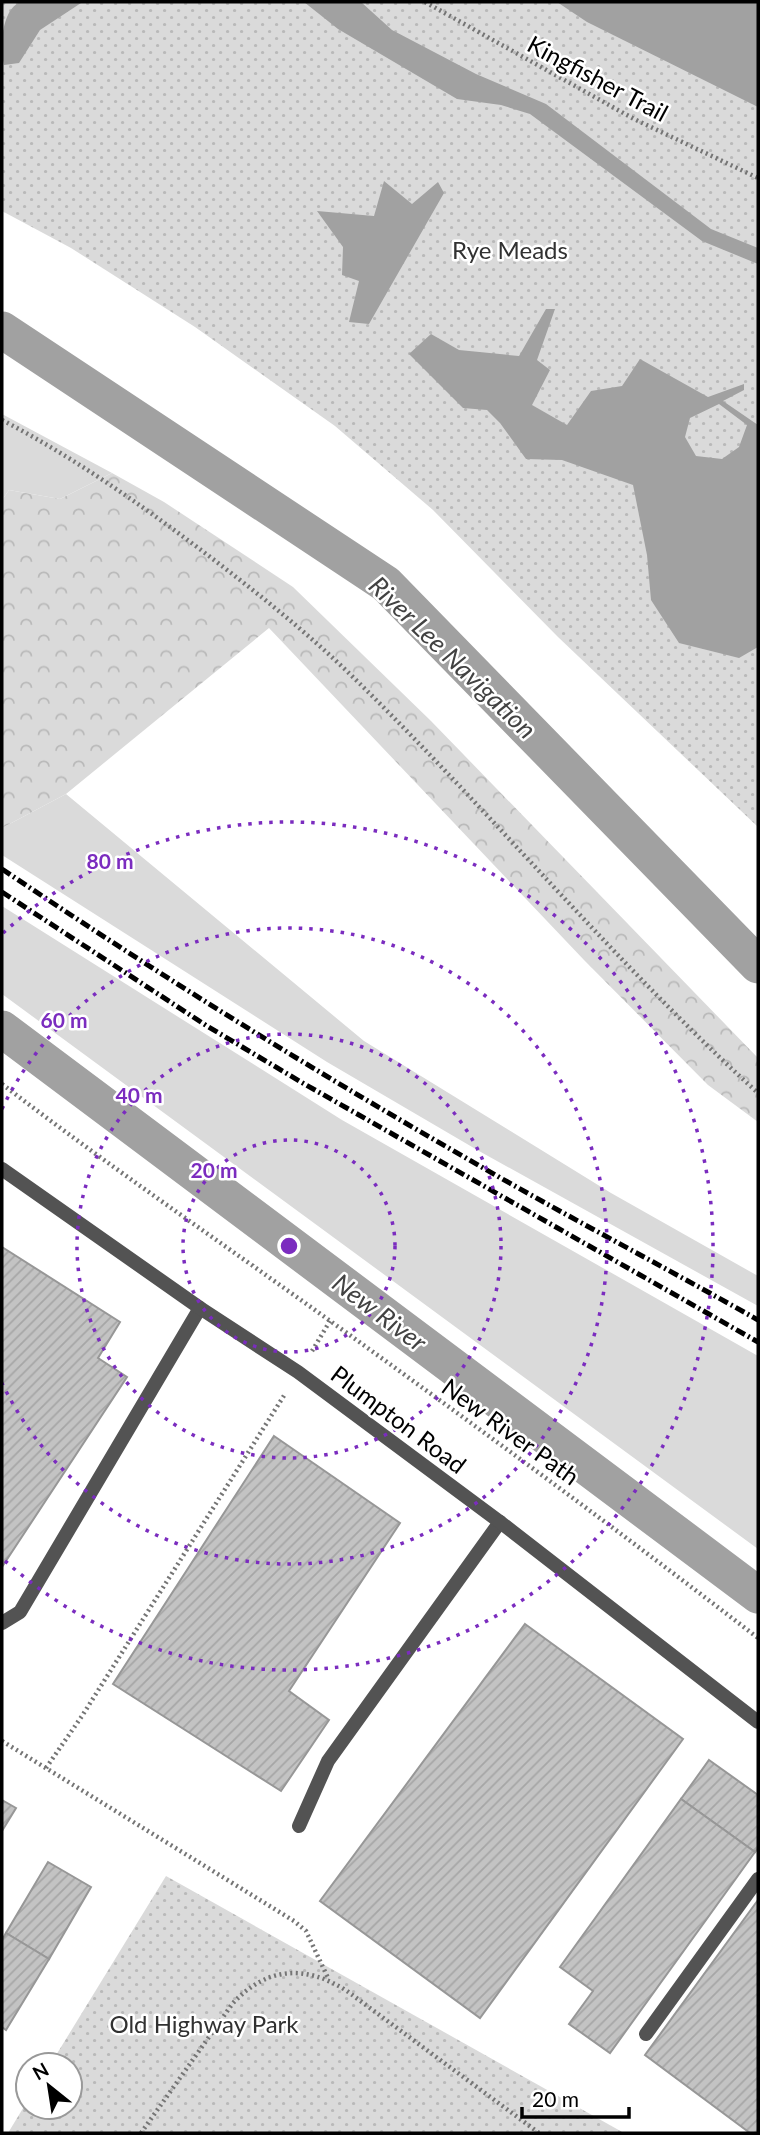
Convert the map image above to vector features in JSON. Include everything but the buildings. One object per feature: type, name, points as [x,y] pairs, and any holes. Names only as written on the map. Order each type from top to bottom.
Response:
[{"type":"street","name":"Plumpton Road","points":[[2,1168],[200,1308],[298,1373],[500,1522],[758,1723]]},
{"type":"street","points":[[2,1623],[20,1612],[200,1308]]},
{"type":"street","points":[[299,1826],[328,1761],[500,1522]]},
{"type":"street","points":[[646,2034],[758,1879]]},
{"type":"path","name":"Kingfisher Trail","points":[[425,2],[634,119],[758,178]]},
{"type":"path","points":[[2,420],[108,481],[284,613],[373,698],[495,822],[608,944],[758,1093]]},
{"type":"path","name":"New River Path","points":[[2,1084],[107,1164],[613,1526],[758,1638]]},
{"type":"path","points":[[46,1768],[82,1716],[330,1321]]},
{"type":"path","points":[[2,1741],[294,1921],[306,1931],[328,1979]]},
{"type":"path","points":[[141,2133],[233,2003],[246,1989],[261,1980],[286,1974],[314,1973],[328,1979],[539,2133]]},
{"type":"green space","name":"Rye Meads","points":[[2,2],[758,2],[758,827],[558,637],[433,510],[335,426],[195,327],[71,248],[2,211]]},
{"type":"green space","points":[[2,414],[112,473],[60,499],[9,490],[2,500]]},
{"type":"green space","points":[[112,473],[164,502],[293,587],[431,721],[758,1058],[758,1122],[708,1085],[584,960],[269,628],[66,794],[2,828],[2,500],[9,490],[60,499]]},
{"type":"green space","points":[[66,794],[364,1041],[611,1193],[758,1276],[758,1306],[479,1151],[327,1062],[2,855],[2,828]]},
{"type":"green space","points":[[2,906],[342,1120],[758,1356],[758,1549],[2,994]]},
{"type":"green space","name":"Old Highway Park","points":[[166,1876],[624,2133],[8,2133],[15,2121],[84,2121],[84,2051],[59,2051]]},
{"type":"shaded area","points":[[20,2],[81,3],[40,30],[19,63],[4,65],[3,30],[9,13]]},
{"type":"shaded area","points":[[304,2],[361,2],[392,30],[476,74],[546,104],[711,229],[758,248],[758,264],[702,241],[530,114],[501,105],[457,99],[338,29]]},
{"type":"shaded area","points":[[557,2],[758,2],[758,107],[587,22]]},
{"type":"shaded area","points":[[384,181],[412,204],[438,182],[444,193],[369,324],[349,322],[359,281],[342,275],[343,247],[317,211],[374,216]]},
{"type":"shaded area","points":[[546,309],[555,309],[537,360],[550,370],[532,405],[567,425],[591,391],[622,386],[640,359],[708,397],[744,384],[744,390],[723,401],[758,425],[758,647],[739,658],[679,643],[651,600],[647,555],[633,485],[562,460],[526,459],[487,410],[463,408],[409,354],[431,334],[459,350],[519,356]],"holes":[[[719,404],[747,425],[739,447],[722,459],[696,456],[685,437],[690,418]]]},
{"type":"waterway","name":"River Lee Navigation","points":[[2,330],[386,584],[758,965]]},
{"type":"waterway","name":"New River","points":[[2,1029],[758,1595]]},
{"type":"railway","points":[[2,869],[173,981],[348,1089],[502,1179],[758,1320]]},
{"type":"railway","points":[[2,892],[207,1026],[301,1082],[758,1342]]}]
